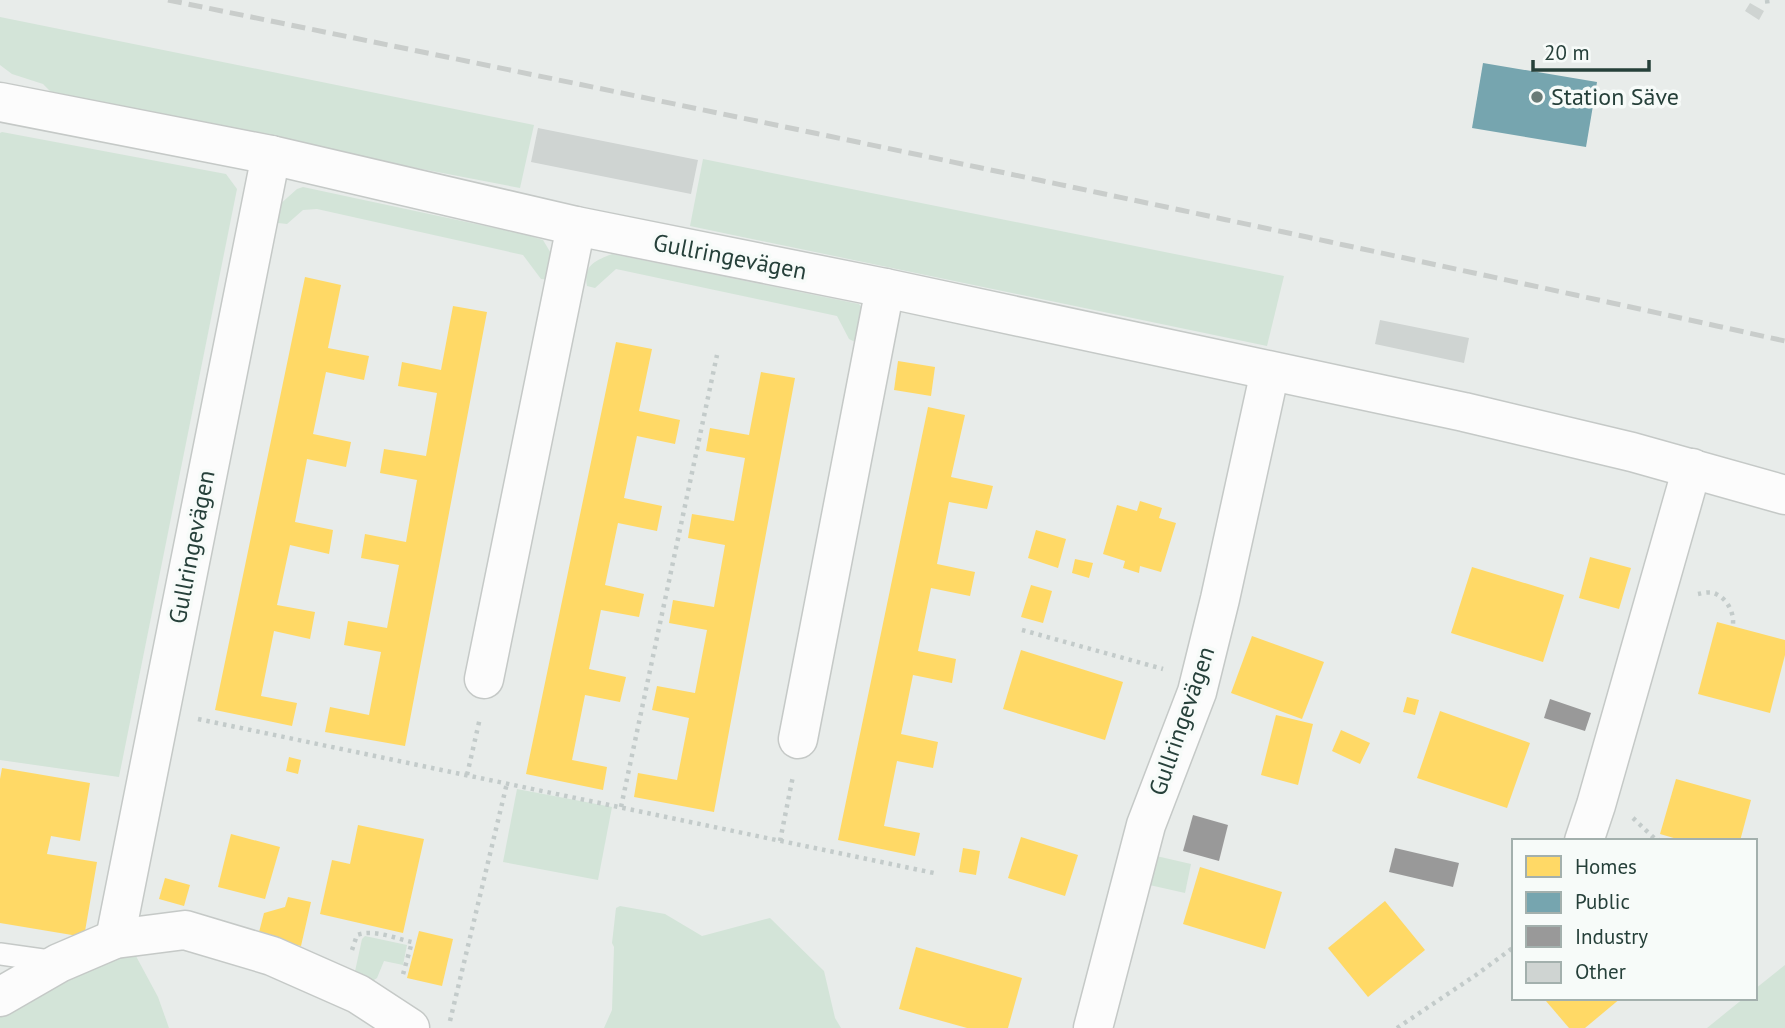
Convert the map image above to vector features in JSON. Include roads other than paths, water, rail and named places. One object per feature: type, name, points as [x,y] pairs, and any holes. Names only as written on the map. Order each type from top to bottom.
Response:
[{"type":"street","name":"Gullringevägen","points":[[0,102],[271,155],[576,226],[885,288],[1464,412],[1632,452],[1785,495]]},
{"type":"street","name":"Gullringevägen","points":[[115,939],[271,155]]},
{"type":"street","points":[[484,680],[576,226]]},
{"type":"street","points":[[798,739],[885,288]]},
{"type":"street","name":"Gullringevägen","points":[[1093,1028],[1146,825],[1197,692],[1270,371]]},
{"type":"street","points":[[1585,839],[1692,468]]},
{"type":"street","points":[[0,997],[59,963],[115,939],[185,930],[272,956],[341,986],[410,1028]]},
{"type":"lane","points":[[0,954],[59,963]]},
{"type":"railway","points":[[168,0],[977,167],[1785,341]]},
{"type":"place","name":"Station Säve","points":[[1537,97]]}]
